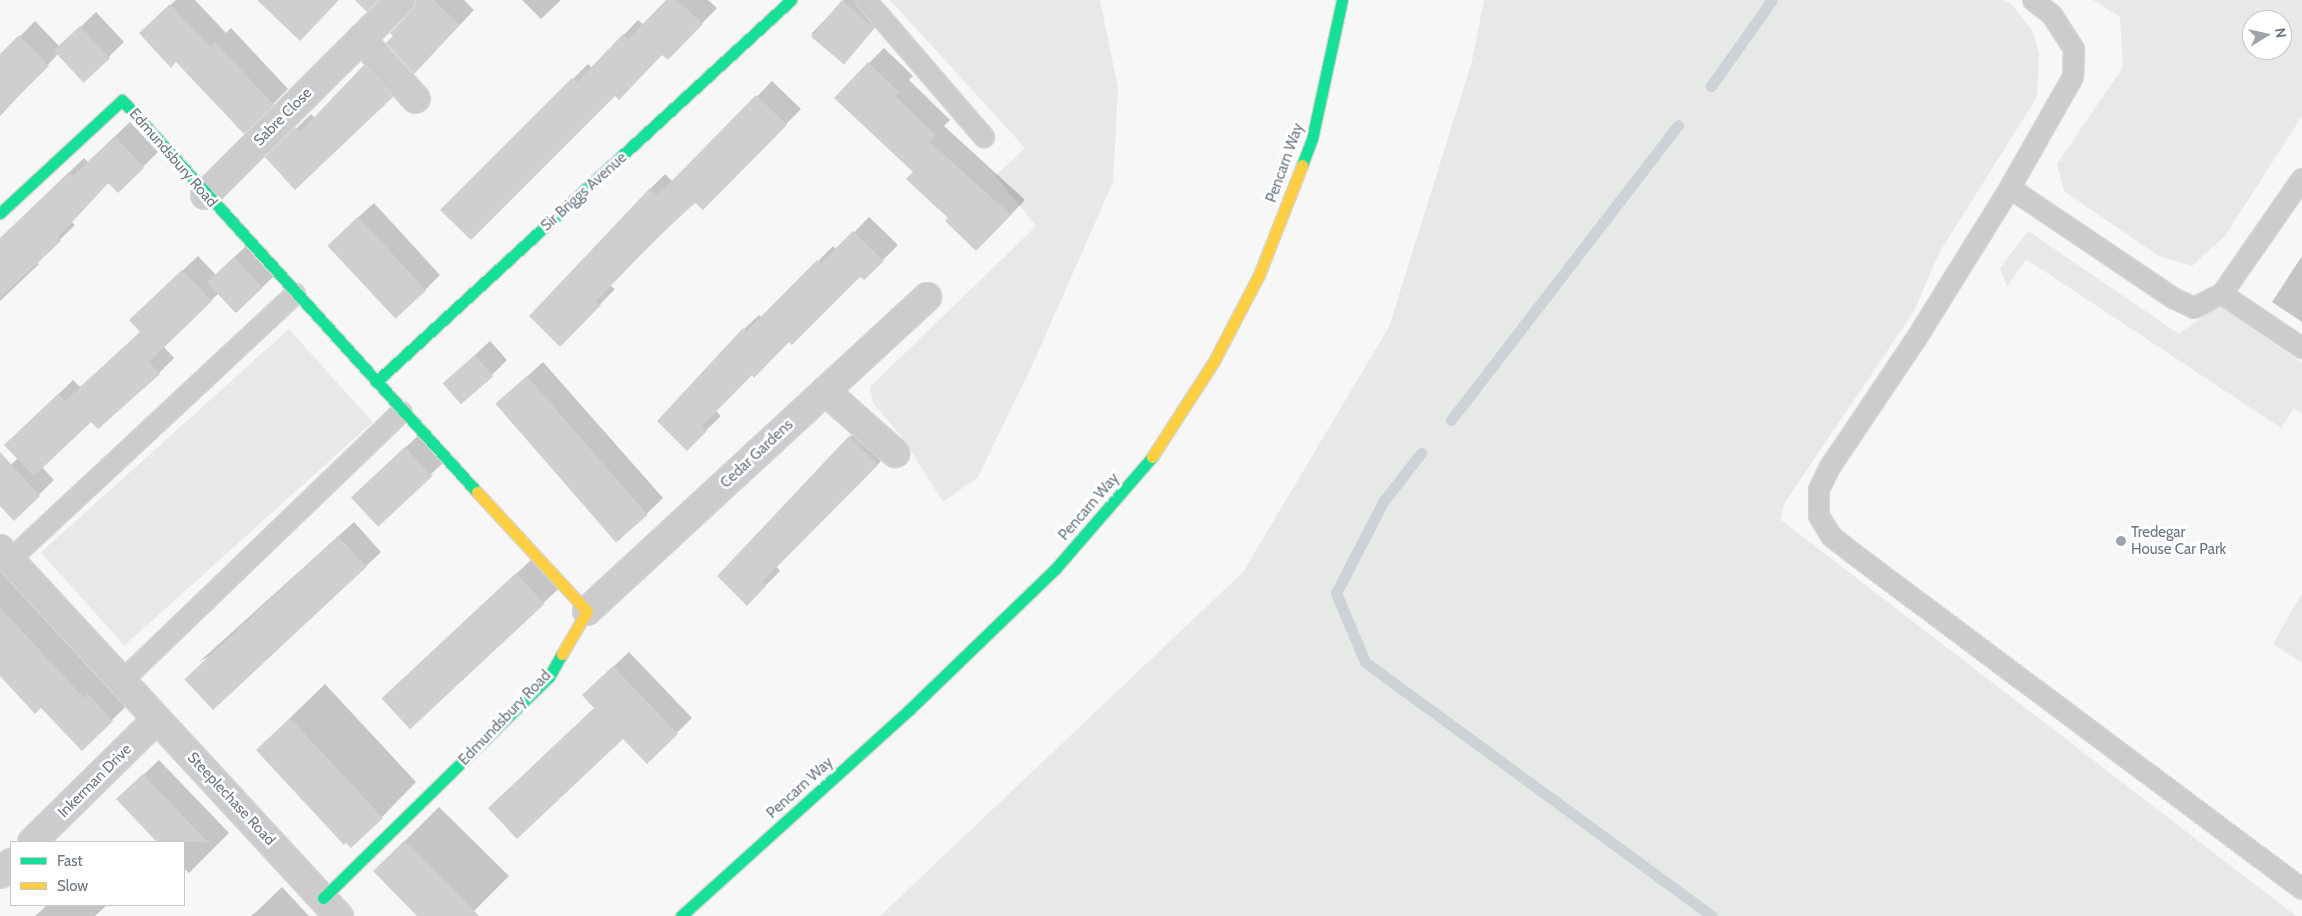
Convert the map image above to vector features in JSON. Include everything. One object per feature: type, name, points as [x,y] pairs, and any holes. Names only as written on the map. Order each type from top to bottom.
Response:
[{"type":"street","name":"Sabre Close","points":[[205,195],[401,0]]},
{"type":"street","name":"Sir Briggs Avenue","points":[[376,382],[792,0]]},
{"type":"street","name":"Pencarn Way","points":[[681,916],[908,710],[1056,568],[1151,458],[1214,361],[1259,275],[1312,139],[1342,0]]},
{"type":"street","points":[[361,39],[416,99]]},
{"type":"street","name":"Edmundsbury Road","points":[[0,213],[122,100],[205,195],[402,412],[587,611],[549,677],[331,907]]},
{"type":"street","name":"Cedar Gardens","points":[[587,611],[927,297]]},
{"type":"street","points":[[825,390],[895,453]]},
{"type":"street","name":"Steeplechase Road","points":[[5,554],[331,907]]},
{"type":"street","name":"Inkerman Drive","points":[[33,841],[157,719]]},
{"type":"street","points":[[0,874],[10,864]]},
{"type":"lane","points":[[866,0],[984,137]]},
{"type":"lane","points":[[2033,0],[2052,15],[2074,49],[2072,77],[2010,188],[1914,342],[1830,467],[1819,490],[1819,516],[1839,542],[2302,889]]},
{"type":"lane","points":[[2010,188],[2173,298],[2194,308],[2222,294],[2302,179]]},
{"type":"lane","name":"Steeplechase Road","points":[[5,554],[148,431],[295,294]]},
{"type":"lane","points":[[2222,294],[2302,348]]},
{"type":"lane","points":[[122,681],[402,412]]},
{"type":"shaded area","points":[[890,0],[1100,0],[1118,88],[1113,182],[1035,359],[978,477],[943,502],[904,440],[873,403],[870,387],[1036,226],[995,176],[1025,148]]},
{"type":"shaded area","points":[[1484,0],[2003,0],[2012,5],[2033,31],[2039,55],[2037,97],[1939,253],[1914,311],[1784,504],[1781,520],[2296,916],[880,916],[1243,572],[1389,327],[1472,61]]},
{"type":"shaded area","points":[[2093,0],[2302,0],[2302,116],[2225,236],[2192,266],[2157,255],[2064,191],[2057,164],[2123,67],[2120,17]]},
{"type":"shaded area","points":[[2028,231],[2179,334],[2207,313],[2223,308],[2302,363],[2302,414],[2294,408],[2281,428],[2026,259],[2007,287],[2000,268]]},
{"type":"shaded area","points":[[289,329],[373,422],[124,645],[41,552]]},
{"type":"shaded area","points":[[2302,593],[2302,663],[2273,644]]},
{"type":"building","points":[[257,0],[339,0],[300,41]]},
{"type":"building","points":[[355,0],[379,0],[367,12]]},
{"type":"building","points":[[416,0],[434,0],[460,25],[414,74],[386,43],[393,36],[390,33],[412,11]]},
{"type":"building","points":[[666,0],[677,0],[703,24],[668,60],[662,55],[619,100],[615,96],[471,240],[440,210],[572,78],[577,82],[623,34],[628,39]]},
{"type":"building","points":[[842,0],[875,28],[844,64],[811,37]]},
{"type":"building","points":[[170,4],[210,47],[215,42],[274,105],[244,134],[176,62],[171,68],[139,33]]},
{"type":"building","points":[[80,26],[110,58],[84,83],[54,51]]},
{"type":"building","points":[[19,35],[49,66],[0,114],[0,54]]},
{"type":"building","points":[[868,62],[899,92],[895,96],[936,135],[930,142],[1011,215],[976,251],[945,221],[948,218],[906,179],[913,172],[834,98]]},
{"type":"building","points":[[364,65],[393,97],[295,190],[265,157],[295,127],[300,132]]},
{"type":"building","points":[[756,95],[787,125],[703,210],[695,203],[659,236],[596,301],[601,305],[560,347],[529,316],[650,188],[657,196]]},
{"type":"building","points":[[115,136],[144,168],[118,193],[108,183],[58,237],[61,241],[0,298],[0,238],[69,172],[73,176]]},
{"type":"building","points":[[358,217],[426,290],[395,319],[327,246]]},
{"type":"building","points":[[853,231],[884,261],[864,280],[860,277],[792,345],[789,342],[754,378],[752,375],[702,426],[707,431],[687,451],[657,421],[743,328],[746,332],[817,260],[821,263]]},
{"type":"building","points":[[234,257],[263,288],[236,313],[207,282]]},
{"type":"building","points":[[182,270],[212,301],[149,362],[160,374],[98,429],[91,422],[34,476],[4,445],[58,394],[65,401],[140,332],[129,320]]},
{"type":"building","points":[[475,355],[493,376],[461,404],[443,383]]},
{"type":"building","points":[[527,376],[648,515],[616,542],[495,404]]},
{"type":"building","points":[[849,436],[878,465],[762,582],[766,586],[747,606],[717,576]]},
{"type":"building","points":[[405,447],[432,476],[378,527],[351,497]]},
{"type":"building","points":[[0,452],[40,496],[14,521],[0,506]]},
{"type":"building","points":[[338,536],[367,567],[213,710],[184,679]]},
{"type":"building","points":[[516,573],[545,604],[410,729],[381,698]]},
{"type":"building","points":[[0,607],[84,698],[88,694],[113,721],[82,751],[41,708],[35,714],[0,676]]},
{"type":"building","points":[[613,666],[678,734],[647,764],[623,739],[517,839],[488,808],[594,708],[582,695]]},
{"type":"building","points":[[290,718],[383,818],[351,848],[346,843],[344,845],[256,750]]},
{"type":"building","points":[[143,774],[208,842],[156,841],[116,799]]},
{"type":"building","points":[[404,841],[479,916],[417,916],[373,871]]},
{"type":"waterway","points":[[1711,86],[1772,0]]},
{"type":"waterway","points":[[1451,420],[1678,125]]},
{"type":"waterway","points":[[1421,453],[1383,502],[1336,593],[1365,662],[1712,916]]},
{"type":"traffic: fast","points":[[376,382],[791,0]]},
{"type":"traffic: fast","points":[[1302,165],[1312,139],[1342,0]]},
{"type":"traffic: fast","points":[[0,213],[122,100],[477,492]]},
{"type":"traffic: fast","points":[[681,916],[909,710],[1056,568],[1152,457]]},
{"type":"traffic: fast","points":[[323,898],[549,677],[562,654]]},
{"type":"traffic: slow","points":[[1152,457],[1214,361],[1259,275],[1302,165]]},
{"type":"traffic: slow","points":[[477,492],[587,611],[562,654]]},
{"type":"place","name":"Tredegar House Car Park","points":[[2121,541]]}]
